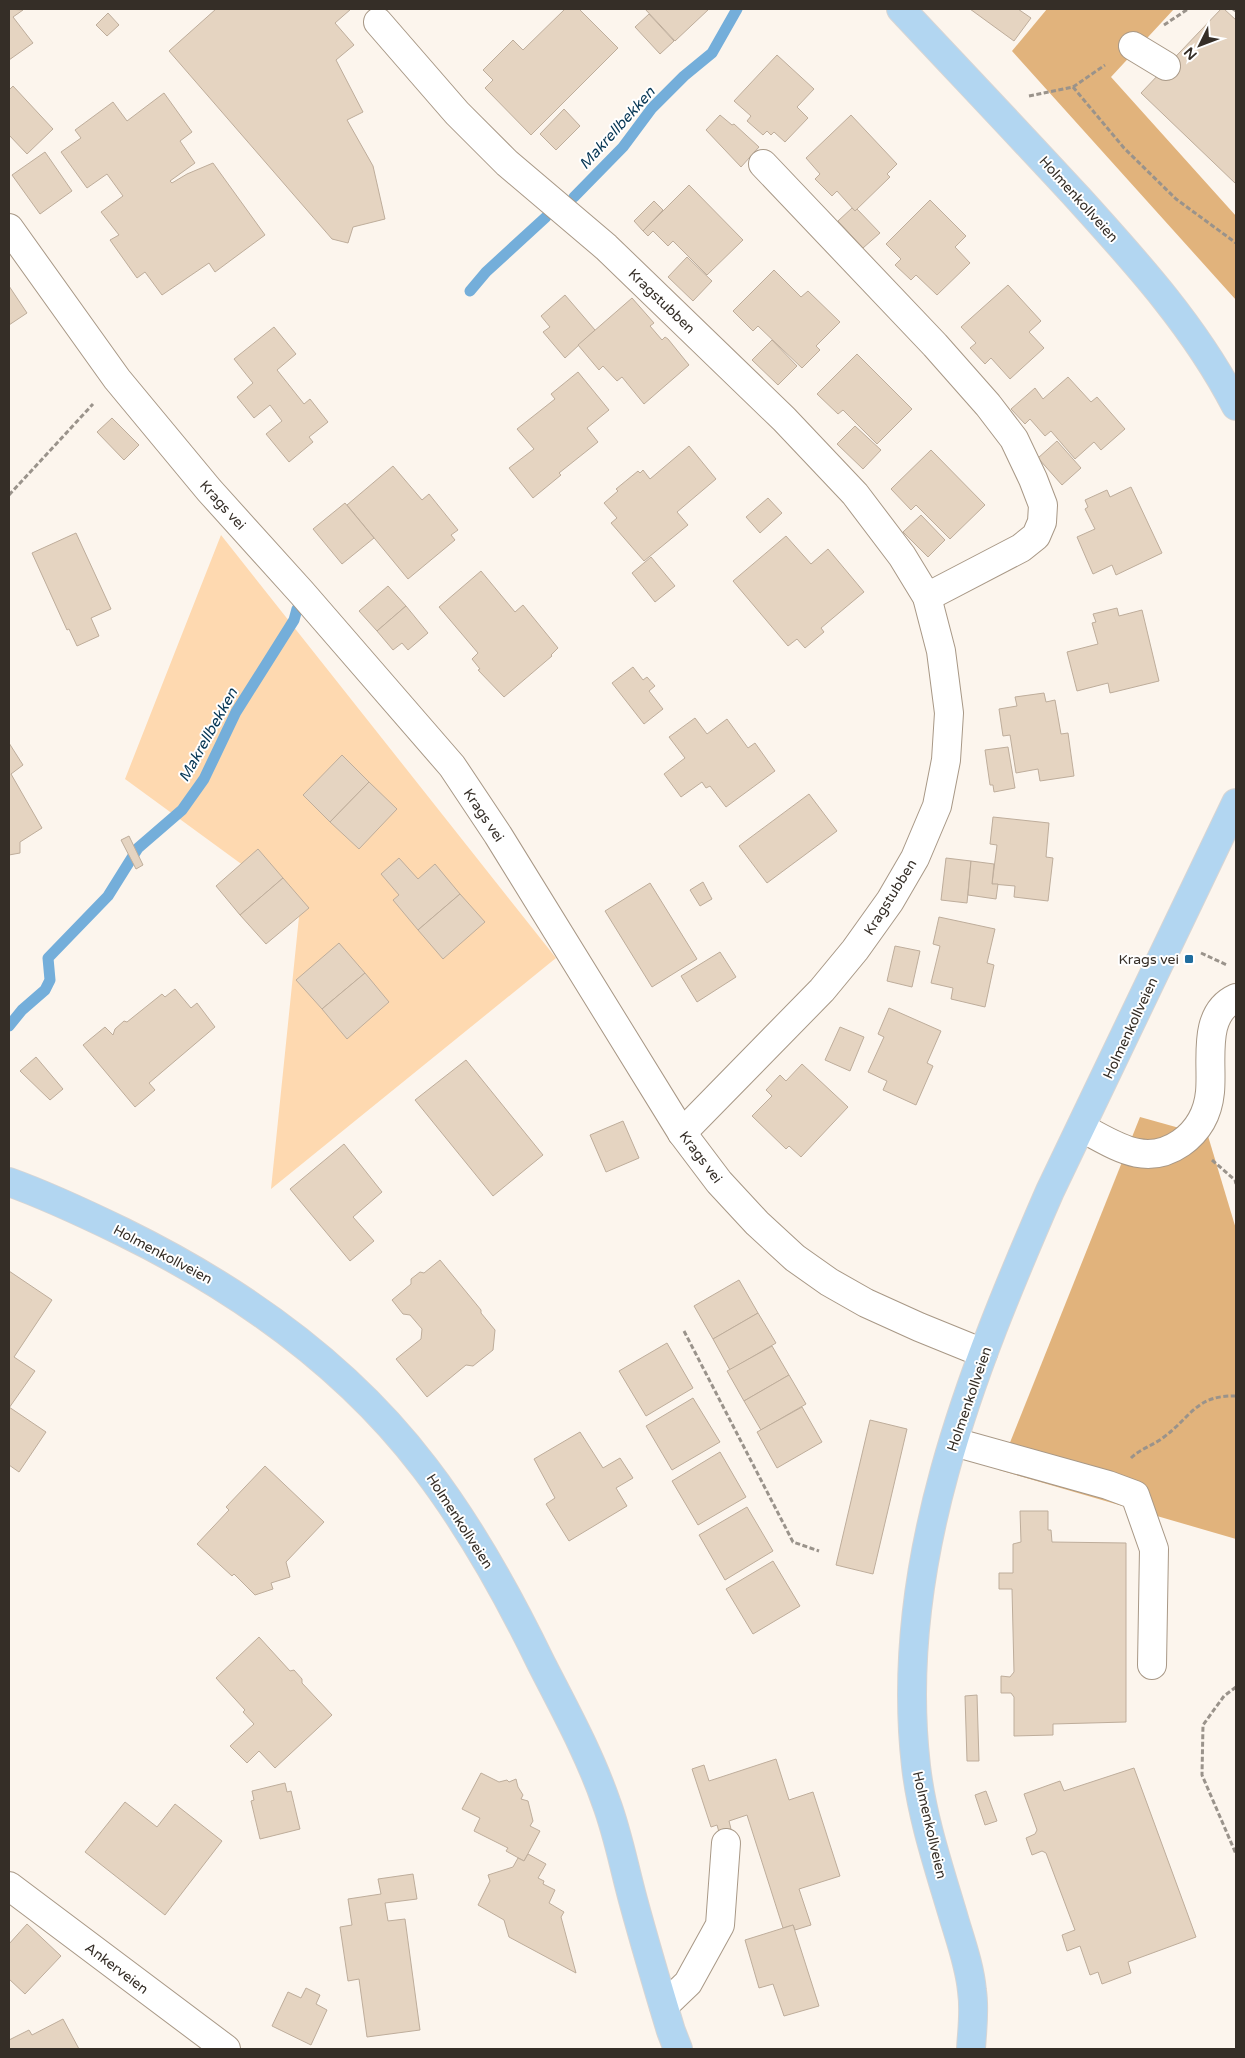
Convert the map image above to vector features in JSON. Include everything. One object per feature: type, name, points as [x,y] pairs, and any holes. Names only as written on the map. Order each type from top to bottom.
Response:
[{"type":"main road","name":"Holmenkollveien","points":[[901,9],[996,109],[1138,264],[1197,340],[1236,406]]},
{"type":"main road","name":"Holmenkollveien","points":[[968,2045],[974,2018],[972,1990],[965,1955],[935,1853],[916,1768],[911,1683],[920,1579],[929,1530],[954,1442],[984,1353],[1028,1241],[1050,1191],[1082,1128],[1236,803]]},
{"type":"main road","name":"Holmenkollveien","points":[[9,1182],[89,1216],[188,1265],[274,1320],[353,1388],[390,1426],[424,1466],[456,1510],[512,1605],[588,1757],[618,1838],[664,2006],[678,2049]]},
{"type":"street","name":"Kragstubben","points":[[378,22],[457,113],[507,162],[606,248],[784,420],[855,494],[902,556],[927,596],[941,651],[949,713],[946,760],[937,806],[915,858],[890,900],[855,950],[822,990],[682,1133]]},
{"type":"street","points":[[1133,46],[1166,66]]},
{"type":"street","points":[[763,164],[935,345],[988,405],[1014,439],[1034,479],[1043,505],[1042,522],[1036,536],[1021,548],[927,596]]},
{"type":"street","name":"Krags vei","points":[[9,228],[117,379],[209,490],[302,593],[452,766],[508,851],[682,1133],[719,1182],[757,1223],[795,1258],[830,1282],[866,1303],[984,1353]]},
{"type":"street","points":[[1082,1128],[1127,1151],[1146,1155],[1163,1152],[1189,1137],[1198,1127],[1205,1113],[1210,1092],[1209,1059],[1214,1024],[1222,1009],[1236,998]]},
{"type":"street","points":[[954,1442],[1108,1485],[1135,1495],[1154,1548],[1152,1665]]},
{"type":"street","points":[[664,2006],[688,1983],[720,1926],[726,1843]]},
{"type":"street","name":"Ankerveien","points":[[9,1886],[226,2049]]},
{"type":"path","points":[[996,109],[1023,97],[1073,87],[1188,9]]},
{"type":"path","points":[[1073,87],[1124,148],[1176,199],[1236,243]]},
{"type":"path","points":[[9,495],[117,379]]},
{"type":"path","points":[[1208,957],[1234,969]]},
{"type":"path","points":[[684,1331],[793,1542],[819,1551]]},
{"type":"path","points":[[1108,1485],[1134,1455],[1164,1437],[1195,1407],[1219,1396],[1236,1396]]},
{"type":"path","points":[[1236,1687],[1224,1696],[1203,1725],[1202,1775],[1236,1854]]},
{"type":"shaded area","points":[[1047,9],[1174,9],[1111,77],[1236,216],[1236,300],[1012,51]]},
{"type":"shaded area","points":[[221,535],[556,958],[271,1189],[300,907],[125,779]]},
{"type":"shaded area","points":[[1140,1117],[1208,1136],[1236,1229],[1236,1539],[999,1470]]},
{"type":"building","points":[[9,9],[23,10],[13,17],[33,43],[9,60]]},
{"type":"building","points":[[216,9],[351,9],[335,23],[354,45],[336,60],[363,112],[347,120],[373,166],[385,219],[353,227],[348,243],[332,239],[169,51]]},
{"type":"building","points":[[565,9],[579,9],[618,48],[531,135],[485,88],[493,80],[483,70],[513,40],[523,50]]},
{"type":"building","points":[[645,9],[709,9],[675,41]]},
{"type":"building","points":[[970,9],[1018,9],[1031,18],[1014,41]]},
{"type":"building","points":[[1221,9],[1224,9],[1236,20],[1236,184],[1141,93]]},
{"type":"building","points":[[108,13],[119,25],[107,36],[96,25]]},
{"type":"building","points":[[649,14],[674,41],[660,54],[635,27]]},
{"type":"building","points":[[777,55],[814,89],[797,107],[808,118],[785,142],[774,132],[771,135],[767,131],[763,135],[747,121],[751,116],[734,101]]},
{"type":"building","points":[[13,86],[53,129],[27,154],[9,135],[9,90]]},
{"type":"building","points":[[164,93],[192,132],[180,141],[195,163],[170,181],[172,183],[187,174],[213,163],[265,235],[215,272],[209,263],[162,295],[145,272],[137,278],[110,240],[119,235],[101,212],[123,196],[107,174],[87,188],[61,152],[81,138],[75,130],[113,102],[127,121]]},
{"type":"building","points":[[564,109],[580,126],[556,150],[540,134]]},
{"type":"building","points":[[720,115],[732,125],[734,124],[759,147],[741,167],[706,130]]},
{"type":"building","points":[[851,115],[897,164],[887,174],[890,177],[855,211],[837,191],[832,196],[815,179],[820,174],[806,158]]},
{"type":"building","points":[[45,152],[72,191],[40,214],[12,175]]},
{"type":"building","points":[[689,185],[743,240],[707,275],[673,241],[668,246],[653,231],[648,236],[643,231]]},
{"type":"building","points":[[930,200],[966,236],[955,247],[970,263],[937,295],[916,275],[911,280],[895,265],[901,259],[886,244]]},
{"type":"building","points":[[654,201],[663,210],[643,231],[634,221]]},
{"type":"building","points":[[852,208],[855,211],[857,209],[880,233],[863,248],[838,221]]},
{"type":"building","points":[[687,257],[712,281],[693,301],[668,277]]},
{"type":"building","points":[[774,270],[801,297],[808,291],[840,322],[816,346],[820,350],[802,368],[758,326],[753,331],[733,311]]},
{"type":"building","points":[[1008,285],[1041,321],[1029,332],[1044,348],[1010,379],[991,358],[985,364],[970,348],[976,343],[961,327]]},
{"type":"building","points":[[9,286],[27,313],[9,325]]},
{"type":"building","points":[[565,295],[595,330],[565,358],[543,332],[550,327],[541,316]]},
{"type":"building","points":[[632,298],[654,323],[650,326],[662,340],[665,337],[668,339],[689,365],[644,404],[622,377],[617,381],[603,366],[599,370],[578,345]]},
{"type":"building","points":[[274,327],[296,354],[277,370],[304,404],[310,399],[328,422],[309,437],[313,442],[289,462],[266,434],[282,421],[270,405],[254,418],[237,397],[253,383],[234,359]]},
{"type":"building","points":[[772,340],[797,366],[778,385],[752,360]]},
{"type":"building","points":[[857,354],[912,409],[877,444],[843,410],[838,414],[817,394]]},
{"type":"building","points":[[578,372],[609,410],[587,428],[598,442],[559,473],[561,475],[533,498],[509,468],[534,449],[517,429],[555,399],[551,394]]},
{"type":"building","points":[[1068,377],[1091,402],[1097,397],[1125,429],[1101,450],[1094,442],[1075,459],[1051,431],[1045,436],[1030,419],[1025,424],[1011,409],[1035,388],[1043,399]]},
{"type":"building","points":[[112,418],[139,445],[124,460],[97,432]]},
{"type":"building","points":[[855,426],[881,450],[863,469],[837,444]]},
{"type":"building","points":[[1057,441],[1081,468],[1062,485],[1038,458]]},
{"type":"building","points":[[689,446],[716,479],[677,512],[688,525],[644,561],[611,523],[617,518],[604,503],[618,491],[616,489],[638,471],[640,473],[643,470],[650,479]]},
{"type":"building","points":[[931,450],[985,505],[950,539],[916,505],[911,510],[891,489]]},
{"type":"building","points":[[393,466],[422,500],[429,494],[458,530],[451,535],[455,540],[408,579],[347,505]]},
{"type":"building","points":[[1131,487],[1162,553],[1116,575],[1112,565],[1093,574],[1077,537],[1095,529],[1085,509],[1088,507],[1085,500],[1107,490],[1110,497]]},
{"type":"building","points":[[768,498],[782,513],[760,533],[746,517]]},
{"type":"building","points":[[345,503],[374,538],[342,564],[313,529]]},
{"type":"building","points":[[921,515],[945,540],[928,557],[903,532]]},
{"type":"building","points":[[76,533],[111,609],[91,618],[99,636],[77,646],[69,629],[67,630],[32,553]]},
{"type":"building","points":[[786,536],[811,564],[828,549],[864,592],[821,628],[824,632],[805,648],[797,639],[788,646],[733,581]]},
{"type":"building","points":[[651,557],[675,586],[655,602],[632,573]]},
{"type":"building","points":[[481,571],[515,612],[523,605],[558,648],[552,656],[504,697],[478,670],[480,669],[472,659],[478,653],[439,607]]},
{"type":"building","points":[[388,586],[406,606],[377,631],[359,611]]},
{"type":"building","points":[[406,606],[428,633],[408,650],[402,643],[393,650],[377,631]]},
{"type":"building","points":[[1117,608],[1119,616],[1142,610],[1159,681],[1110,693],[1108,683],[1077,691],[1067,652],[1098,644],[1092,623],[1096,622],[1093,614]]},
{"type":"building","points":[[633,667],[643,680],[647,677],[655,686],[649,691],[663,709],[644,724],[612,683]]},
{"type":"building","points":[[1044,693],[1046,702],[1055,700],[1061,734],[1068,733],[1074,776],[1040,781],[1038,769],[1016,773],[1010,735],[1003,736],[999,709],[1017,706],[1015,697]]},
{"type":"building","points":[[695,718],[707,734],[727,719],[748,748],[755,743],[775,771],[726,807],[710,786],[706,788],[702,782],[681,797],[664,774],[685,758],[669,737]]},
{"type":"building","points":[[9,743],[23,765],[11,774],[42,828],[20,842],[20,853],[9,855]]},
{"type":"building","points":[[1008,747],[1015,788],[994,792],[993,785],[990,785],[985,750]]},
{"type":"building","points":[[342,755],[369,782],[330,822],[303,795]]},
{"type":"building","points":[[369,782],[397,809],[359,849],[330,822]]},
{"type":"building","points":[[809,794],[837,831],[767,883],[739,846]]},
{"type":"building","points":[[993,817],[1049,823],[1046,857],[1053,858],[1048,901],[1014,897],[1015,886],[992,884],[997,845],[990,844]]},
{"type":"building","points":[[129,836],[143,865],[136,869],[121,840]]},
{"type":"building","points":[[258,849],[283,878],[240,915],[216,886]]},
{"type":"building","points":[[399,858],[418,879],[435,864],[460,894],[418,930],[393,900],[399,895],[381,874]]},
{"type":"building","points":[[946,858],[971,861],[967,903],[941,900]]},
{"type":"building","points":[[971,861],[994,864],[992,884],[998,884],[996,899],[968,895]]},
{"type":"building","points":[[283,878],[309,908],[266,944],[240,915]]},
{"type":"building","points":[[703,882],[712,899],[700,906],[690,890]]},
{"type":"building","points":[[650,883],[697,959],[652,987],[605,911]]},
{"type":"building","points":[[460,894],[485,922],[443,959],[418,930]]},
{"type":"building","points":[[939,917],[995,929],[987,963],[994,965],[985,1007],[951,999],[953,988],[931,983],[940,946],[933,944]]},
{"type":"building","points":[[339,943],[365,973],[322,1009],[296,980]]},
{"type":"building","points":[[895,946],[920,951],[912,987],[887,981]]},
{"type":"building","points":[[720,952],[736,977],[697,1002],[681,976]]},
{"type":"building","points":[[365,973],[389,1002],[347,1039],[322,1009]]},
{"type":"building","points":[[175,989],[191,1008],[197,1003],[215,1027],[149,1083],[155,1090],[135,1107],[83,1045],[105,1027],[113,1035],[115,1029],[124,1021],[127,1022],[162,994],[165,997]]},
{"type":"building","points":[[889,1008],[941,1031],[927,1063],[933,1066],[916,1105],[883,1090],[887,1081],[868,1072],[884,1037],[878,1034]]},
{"type":"building","points":[[840,1027],[864,1037],[850,1071],[825,1060]]},
{"type":"building","points":[[36,1057],[63,1089],[50,1100],[20,1071]]},
{"type":"building","points":[[466,1060],[543,1155],[493,1196],[415,1100]]},
{"type":"building","points":[[802,1064],[848,1107],[801,1157],[789,1146],[786,1149],[752,1116],[772,1096],[766,1090],[780,1075],[786,1081]]},
{"type":"building","points":[[623,1121],[639,1158],[606,1172],[590,1135]]},
{"type":"building","points":[[344,1144],[382,1192],[353,1217],[374,1241],[350,1261],[290,1189]]},
{"type":"building","points":[[440,1260],[495,1330],[493,1350],[473,1366],[466,1365],[427,1397],[396,1359],[421,1339],[422,1329],[410,1315],[403,1314],[392,1300],[411,1284],[411,1279],[420,1272],[424,1273]]},
{"type":"building","points":[[9,1271],[52,1300],[14,1357],[35,1371],[9,1408]]},
{"type":"building","points":[[739,1280],[758,1313],[713,1339],[694,1306]]},
{"type":"building","points":[[758,1313],[776,1343],[730,1370],[713,1339]]},
{"type":"building","points":[[667,1343],[693,1388],[646,1416],[619,1371]]},
{"type":"building","points":[[772,1346],[789,1375],[744,1401],[727,1371]]},
{"type":"building","points":[[789,1375],[806,1404],[761,1430],[744,1401]]},
{"type":"building","points":[[693,1398],[720,1442],[672,1470],[646,1426]]},
{"type":"building","points":[[9,1407],[46,1432],[19,1472],[9,1465]]},
{"type":"building","points":[[802,1407],[822,1442],[777,1468],[757,1432]]},
{"type":"building","points":[[870,1420],[907,1429],[873,1574],[836,1565]]},
{"type":"building","points":[[580,1432],[603,1468],[620,1458],[633,1478],[616,1488],[627,1506],[569,1541],[546,1504],[555,1498],[534,1459]]},
{"type":"building","points":[[720,1452],[746,1497],[698,1525],[672,1481]]},
{"type":"building","points":[[265,1466],[324,1522],[286,1562],[290,1577],[271,1583],[273,1589],[255,1595],[234,1574],[232,1576],[197,1544],[229,1510],[226,1507]]},
{"type":"building","points":[[747,1507],[773,1551],[725,1580],[699,1535]]},
{"type":"building","points":[[1020,1511],[1048,1511],[1048,1530],[1051,1530],[1052,1542],[1126,1543],[1126,1722],[1053,1724],[1053,1735],[1014,1736],[1014,1697],[1011,1693],[1001,1693],[1001,1676],[1010,1677],[1014,1672],[1012,1589],[999,1589],[999,1573],[1013,1573],[1013,1544],[1021,1542]]},
{"type":"building","points":[[773,1561],[800,1606],[753,1634],[726,1589]]},
{"type":"building","points":[[259,1637],[290,1671],[294,1670],[302,1679],[302,1683],[332,1715],[275,1768],[259,1751],[247,1763],[230,1746],[254,1724],[243,1712],[245,1710],[216,1678]]},
{"type":"building","points":[[977,1695],[979,1761],[967,1761],[965,1696]]},
{"type":"building","points":[[776,1759],[789,1800],[813,1792],[840,1876],[799,1889],[811,1925],[795,1930],[793,1925],[783,1928],[747,1815],[729,1821],[731,1829],[719,1832],[717,1825],[711,1827],[692,1769],[704,1765],[709,1781]]},
{"type":"building","points":[[1134,1768],[1196,1937],[1128,1962],[1131,1973],[1102,1984],[1098,1972],[1090,1975],[1080,1946],[1067,1951],[1062,1935],[1075,1930],[1046,1853],[1042,1851],[1032,1855],[1026,1838],[1035,1834],[1037,1830],[1024,1794],[1060,1781],[1064,1791]]},
{"type":"building","points":[[481,1773],[499,1782],[507,1780],[509,1782],[516,1779],[523,1795],[521,1799],[528,1801],[533,1821],[530,1826],[540,1831],[524,1861],[506,1851],[508,1848],[474,1831],[480,1818],[462,1809]]},
{"type":"building","points":[[285,1783],[287,1792],[291,1791],[300,1829],[260,1839],[251,1801],[254,1800],[252,1791]]},
{"type":"building","points":[[986,1791],[997,1821],[985,1825],[975,1795]]},
{"type":"building","points":[[125,1802],[157,1827],[175,1804],[222,1841],[165,1915],[85,1852]]},
{"type":"building","points":[[528,1854],[546,1864],[538,1878],[544,1881],[543,1884],[555,1890],[549,1903],[564,1912],[561,1917],[576,1973],[509,1937],[504,1920],[478,1905],[490,1881],[488,1875],[513,1867],[518,1858],[524,1861]]},
{"type":"building","points":[[413,1874],[417,1899],[385,1903],[388,1921],[405,1919],[420,2030],[367,2037],[359,1979],[348,1981],[340,1927],[352,1925],[348,1899],[381,1894],[378,1879]]},
{"type":"building","points":[[27,1924],[61,1956],[25,1994],[9,1979],[9,1944]]},
{"type":"building","points":[[793,1925],[819,2006],[784,2016],[773,1984],[759,1988],[745,1940]]},
{"type":"building","points":[[306,1988],[320,1995],[316,2004],[327,2010],[311,2045],[272,2026],[288,1992],[301,1998]]},
{"type":"building","points":[[63,2019],[79,2049],[9,2049],[9,2040],[29,2030],[32,2035]]},
{"type":"waterway","name":"Makrellbekken","points":[[574,197],[623,147],[652,108],[684,76],[712,53],[737,9]]},
{"type":"waterway","name":"Makrellbekken","points":[[470,291],[486,272],[546,217]]},
{"type":"waterway","name":"Makrellbekken","points":[[9,1026],[22,1010],[45,990],[50,980],[48,958],[108,896],[138,848],[182,810],[204,779],[236,712],[294,620],[297,609]]},
{"type":"place","name":"Krags vei","points":[[1189,959]]}]
